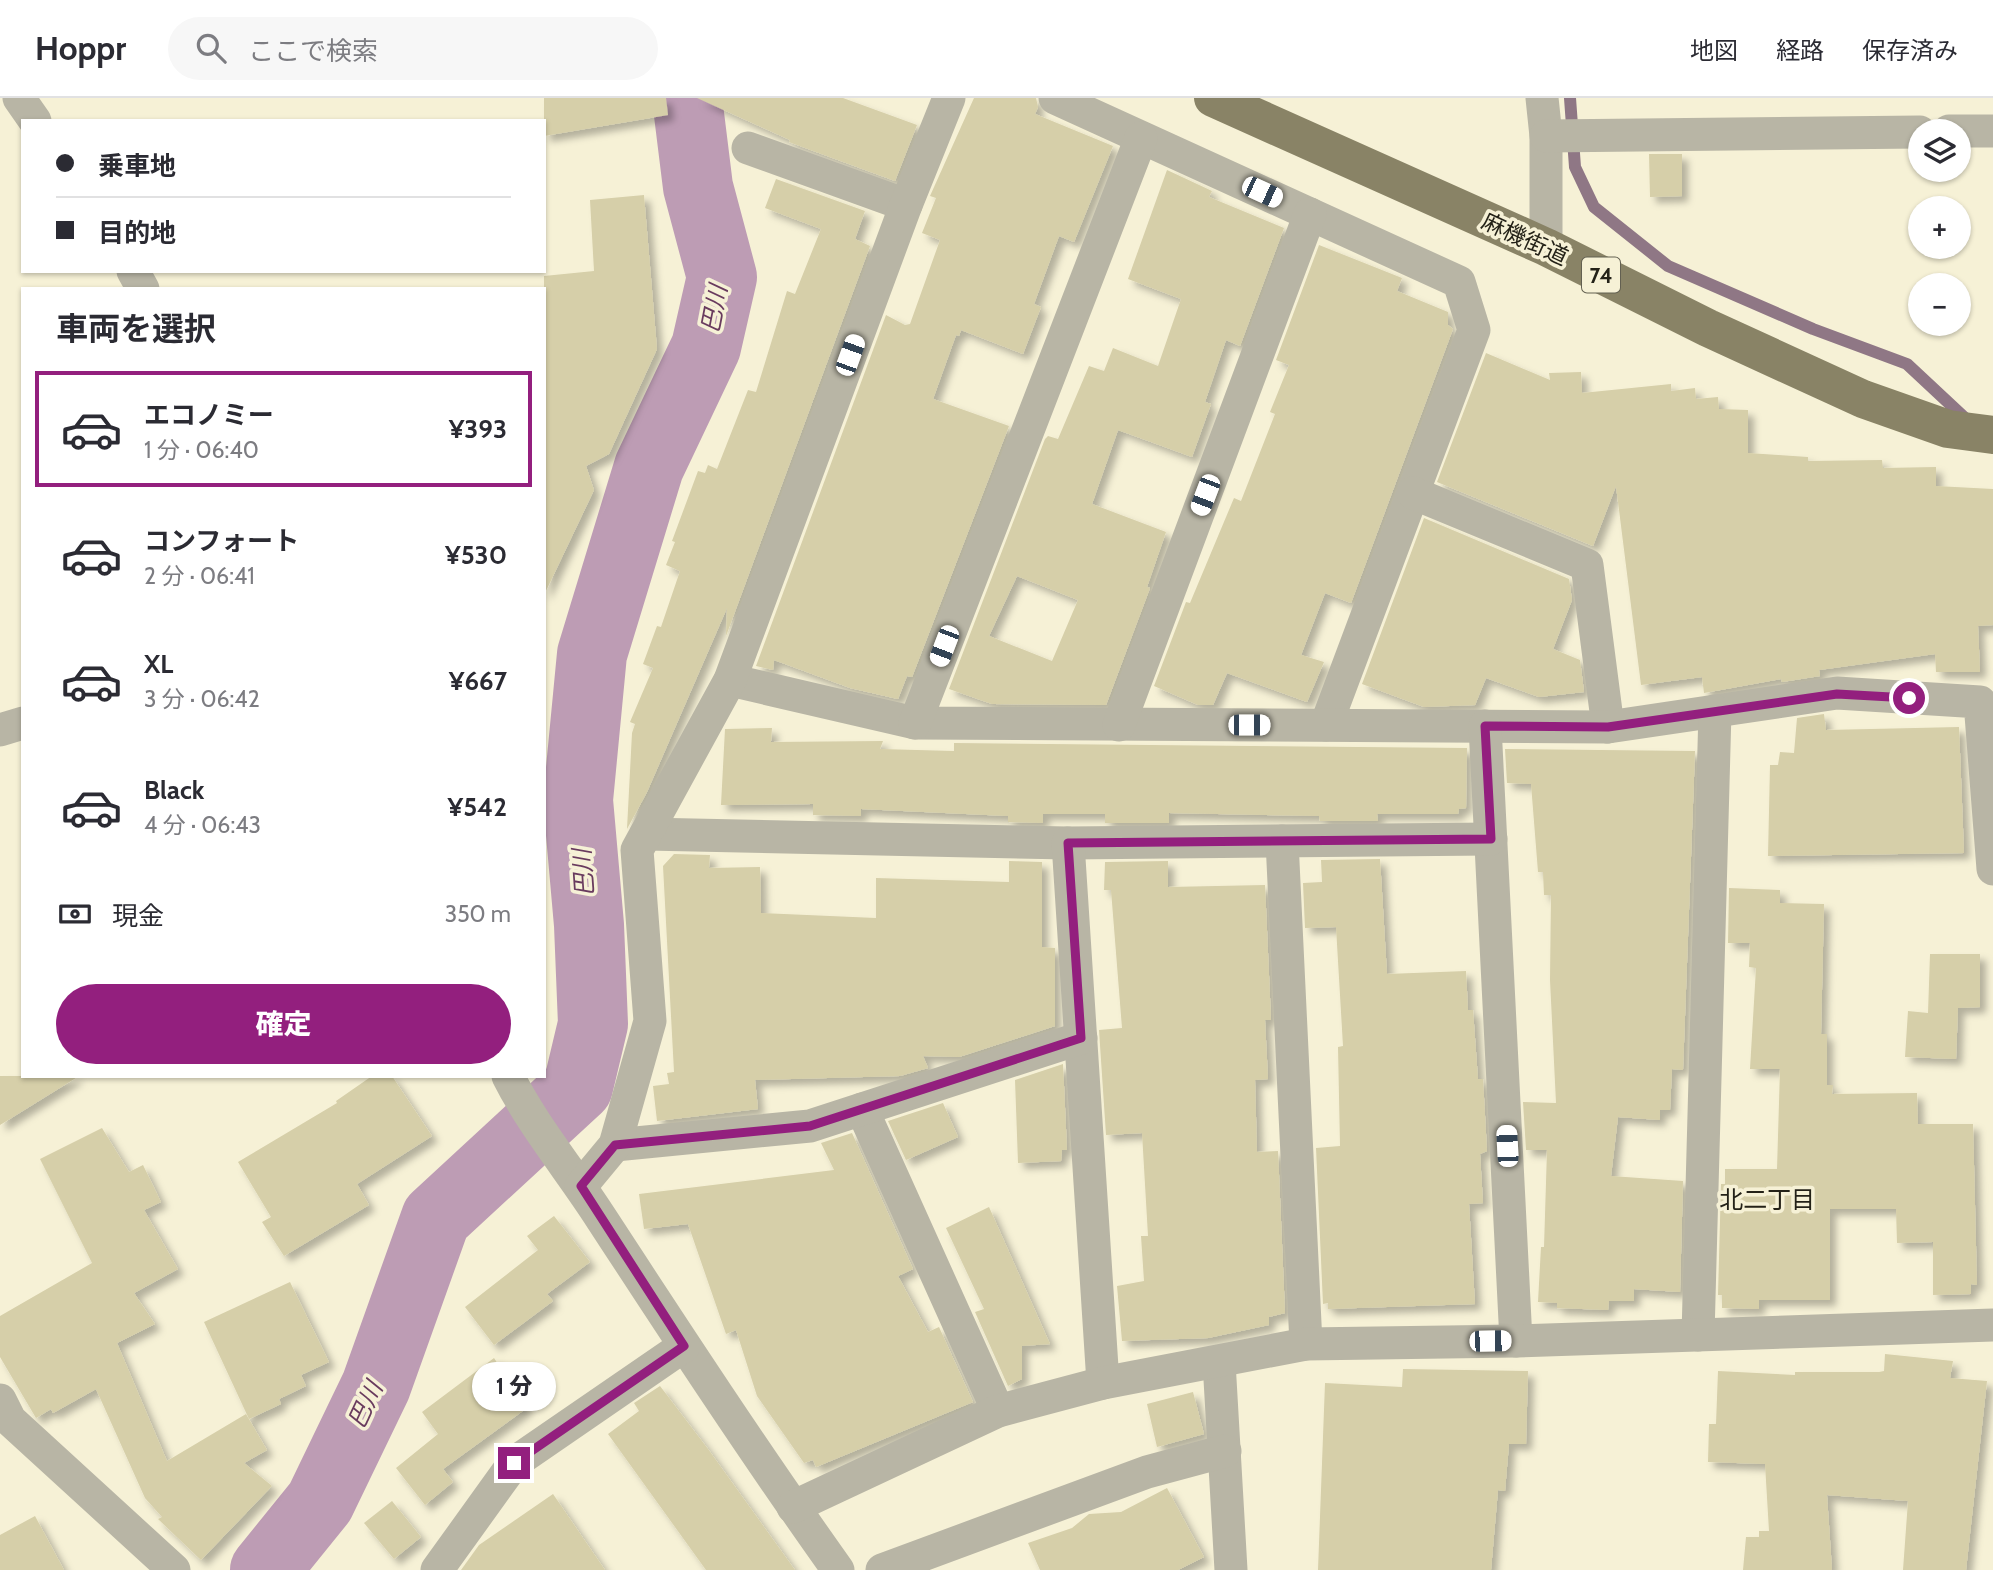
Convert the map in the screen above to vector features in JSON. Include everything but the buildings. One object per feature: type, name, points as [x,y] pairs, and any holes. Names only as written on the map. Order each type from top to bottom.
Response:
[{"type":"main road","name":"麻機街道","points":[[1213,98],[1546,247],[1708,328],[1863,399],[1948,429],[1993,435]]},
{"type":"street","points":[[19,98],[34,119]]},
{"type":"street","points":[[615,1145],[650,1021],[637,850],[730,680],[906,205],[949,98]]},
{"type":"street","points":[[1055,98],[1459,282],[1474,330],[1326,725]]},
{"type":"street","points":[[1542,98],[1546,136],[1546,247]]},
{"type":"street","points":[[1971,131],[1993,131]]},
{"type":"street","points":[[1546,136],[1908,132]]},
{"type":"street","points":[[915,723],[1141,138]]},
{"type":"street","points":[[748,148],[906,205]]},
{"type":"street","points":[[1119,724],[1310,215]]},
{"type":"street","points":[[1413,494],[1587,565],[1608,727]]},
{"type":"street","points":[[730,680],[915,723],[1608,727],[1837,694],[1980,702],[1993,869]]},
{"type":"street","points":[[1698,1335],[1715,711]]},
{"type":"street","points":[[0,730],[21,724]]},
{"type":"street","points":[[1485,726],[1516,1341]]},
{"type":"street","points":[[646,834],[1068,843],[1491,839]]},
{"type":"street","points":[[1282,841],[1306,1344]]},
{"type":"street","points":[[1068,843],[1103,1383]]},
{"type":"street","points":[[574,1175],[615,1145],[810,1126],[1081,1038]]},
{"type":"street","points":[[513,1086],[684,1346],[838,1570]]},
{"type":"street","points":[[862,1109],[998,1411]]},
{"type":"street","points":[[793,1507],[998,1411],[1103,1383],[1306,1344],[1516,1341],[1993,1325],[1993,1305]]},
{"type":"street","points":[[437,1570],[514,1463],[684,1346]]},
{"type":"street","points":[[1219,1362],[1231,1570]]},
{"type":"street","points":[[3,1415],[174,1570]]},
{"type":"street","points":[[882,1570],[1147,1472],[1225,1451]]},
{"type":"waterway","name":"巴川","points":[[265,1570],[320,1502],[376,1386],[436,1218],[578,1087],[593,1024],[589,925],[578,800],[592,654],[649,467],[706,347],[722,277],[698,187],[687,98]]},
{"type":"waterway","points":[[1570,98],[1575,167],[1594,207],[1668,266],[1813,329],[1907,364],[1967,420]]},
{"type":"district","name":"北二丁目","points":[[1767,1199]]},
{"type":"route","points":[[514,1463],[684,1346],[581,1186],[615,1145],[810,1126],[1081,1038],[1068,843],[1491,839],[1485,726],[1608,727],[1837,694],[1909,698]]}]
